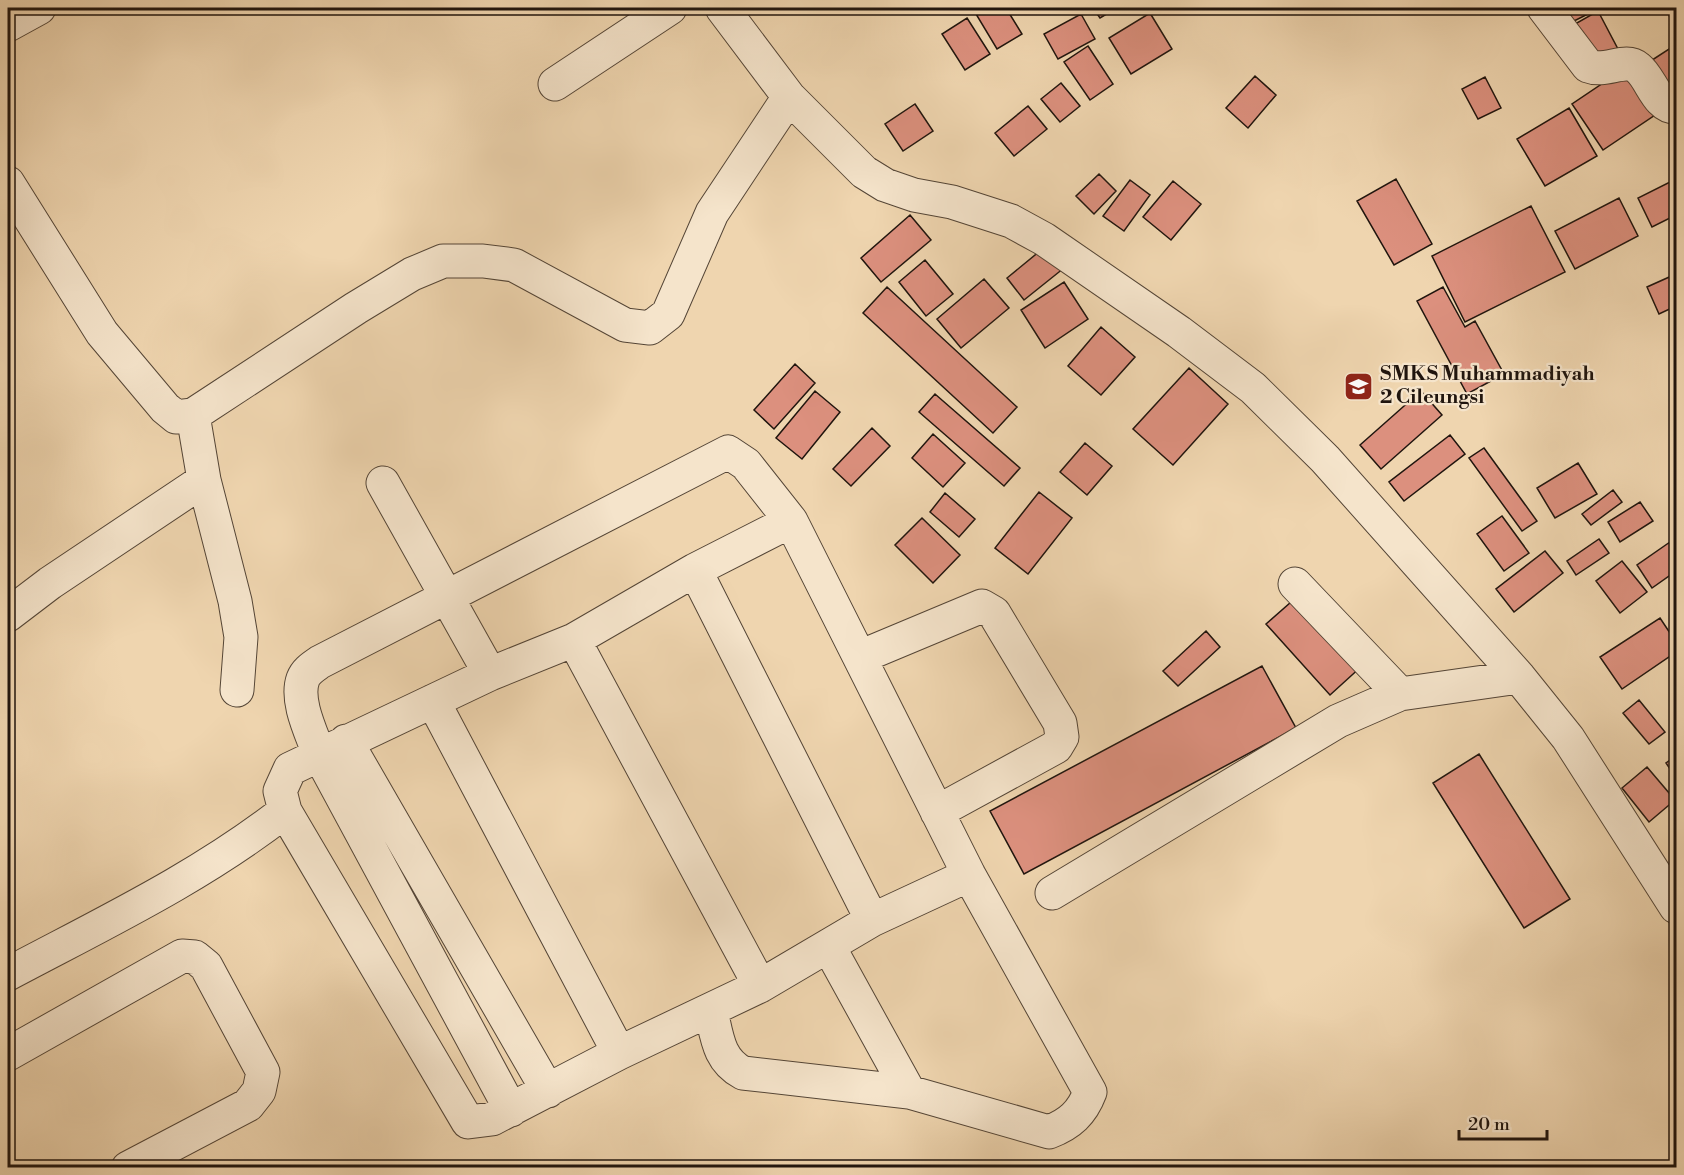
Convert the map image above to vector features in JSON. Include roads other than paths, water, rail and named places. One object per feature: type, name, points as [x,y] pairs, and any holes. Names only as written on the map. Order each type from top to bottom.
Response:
[{"type":"street","points":[[8,25],[39,8]]},
{"type":"street","points":[[555,84],[670,8]]},
{"type":"street","points":[[722,8],[789,97],[864,172],[885,185],[914,195],[952,202],[1011,221],[1044,239],[1179,332],[1253,388],[1325,459],[1519,677],[1568,738],[1677,907]]},
{"type":"street","points":[[1544,8],[1588,66],[1599,70],[1629,63],[1639,68],[1665,104],[1677,107]]},
{"type":"street","points":[[8,183],[102,333],[165,408],[176,417],[193,415],[356,308],[412,274],[443,261],[483,261],[514,265],[625,325],[650,328],[668,314],[712,213],[789,97]]},
{"type":"street","points":[[193,415],[204,480],[235,601],[241,637],[237,690]]},
{"type":"street","points":[[548,1091],[303,703],[302,680],[308,671],[320,662],[448,599],[728,452],[746,464],[791,521],[969,875],[1090,1092],[1085,1106],[1072,1120],[1049,1132],[909,1092],[743,1073],[731,1067],[725,1059],[711,1011]]},
{"type":"street","points":[[8,615],[50,583],[204,480]]},
{"type":"street","points":[[382,483],[490,674]]},
{"type":"street","points":[[791,521],[695,570],[574,640],[490,674],[290,769],[283,780],[280,791],[285,811],[468,1122],[492,1119],[511,1110],[619,1053],[760,986],[872,920],[969,875]]},
{"type":"street","points":[[695,570],[872,920]]},
{"type":"street","points":[[1295,584],[1400,694]]},
{"type":"street","points":[[860,657],[982,606],[994,613],[1060,723],[1062,736],[1056,747],[938,812]]},
{"type":"street","points":[[574,640],[760,986]]},
{"type":"street","points":[[1052,893],[1338,722],[1400,694],[1519,677]]},
{"type":"street","points":[[433,700],[619,1053]]},
{"type":"street","points":[[332,748],[511,1110]]},
{"type":"street","points":[[8,974],[236,848],[285,811]]},
{"type":"street","points":[[829,947],[909,1092]]},
{"type":"street","points":[[8,1054],[182,956],[195,957],[206,966],[262,1072],[259,1091],[248,1105],[128,1167]]},
{"type":"place","name":"SMKS Muhammadiyah 2 Cileungsi","points":[[1359,386]]}]
